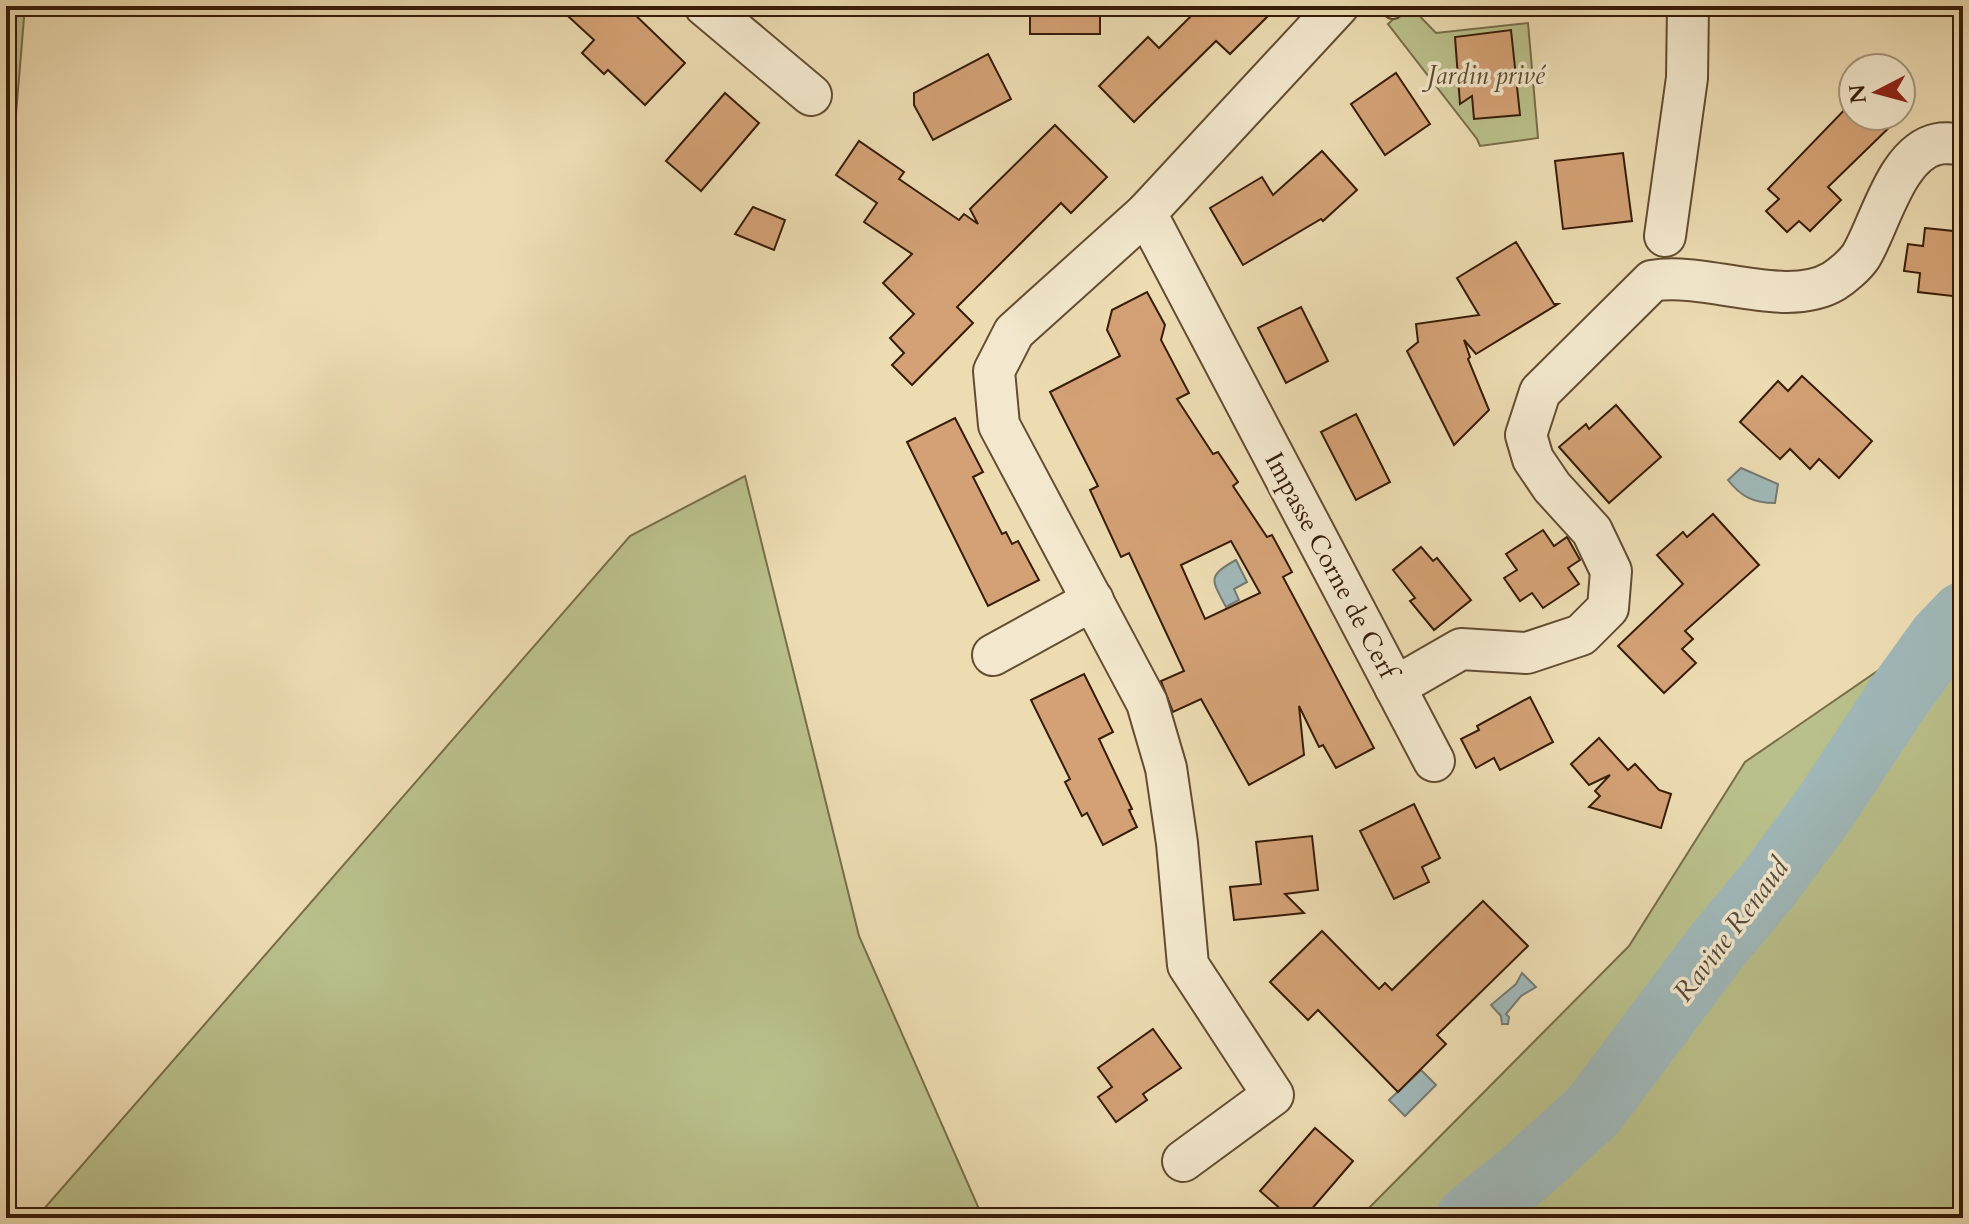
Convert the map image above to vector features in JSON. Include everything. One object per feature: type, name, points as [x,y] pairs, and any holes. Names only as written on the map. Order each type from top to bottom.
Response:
[{"type":"street","points":[[705,6],[811,95]]},
{"type":"street","points":[[1183,1161],[1273,1095],[1188,965],[1177,843],[1166,768],[1147,703],[999,425],[994,371],[1014,332],[1146,213],[1338,6]]},
{"type":"street","points":[[1665,236],[1687,78],[1688,6]]},
{"type":"street","name":"Impasse Corne de Cerf","points":[[1146,213],[1395,687],[1461,649],[1527,653],[1581,635],[1608,608],[1611,571],[1592,531],[1552,487],[1533,459],[1526,435],[1540,392],[1652,281],[1674,277],[1731,286],[1804,292],[1833,282],[1859,260],[1893,185],[1913,158],[1937,144],[1963,144]]},
{"type":"street","points":[[993,655],[1093,600]]},
{"type":"street","points":[[1395,687],[1434,761]]},
{"type":"green space","points":[[6,6],[25,6],[6,234]]},
{"type":"green space","name":"Jardin privé","points":[[1407,6],[1436,33],[1528,23],[1538,138],[1480,146],[1388,24]]},
{"type":"green space","points":[[745,476],[859,936],[983,1218],[36,1218],[630,536]]},
{"type":"green space","points":[[1963,635],[1963,1218],[1359,1218],[1629,946],[1745,762],[1895,659]]},
{"type":"water","points":[[1741,468],[1778,484],[1775,503],[1748,498],[1733,486],[1728,480]]},
{"type":"water","points":[[1236,560],[1247,582],[1234,589],[1239,600],[1226,607],[1214,579],[1220,570]]},
{"type":"water","points":[[1522,973],[1536,987],[1521,996],[1506,1014],[1508,1024],[1502,1024],[1501,1016],[1491,1005],[1516,984]]},
{"type":"water","points":[[1421,1070],[1436,1085],[1405,1116],[1389,1100]]},
{"type":"building","points":[[557,6],[626,6],[685,63],[645,105],[608,70],[604,74],[582,53],[594,40]]},
{"type":"building","points":[[1030,6],[1100,6],[1100,34],[1030,34]]},
{"type":"building","points":[[1201,6],[1278,6],[1230,54],[1216,41],[1134,122],[1099,86],[1148,37],[1159,48]]},
{"type":"building","points":[[1511,30],[1520,115],[1474,119],[1472,96],[1460,104],[1455,37]]},
{"type":"building","points":[[988,54],[1011,99],[933,140],[914,105],[914,93]]},
{"type":"building","points":[[1396,73],[1430,124],[1385,155],[1351,104]]},
{"type":"building","points":[[725,93],[759,123],[701,191],[666,161]]},
{"type":"building","points":[[1837,118],[1837,132],[1885,132],[1828,187],[1841,200],[1810,231],[1799,221],[1787,232],[1766,211],[1779,199],[1768,189]]},
{"type":"building","points":[[1055,125],[1107,177],[1071,213],[1061,203],[957,307],[973,323],[912,385],[892,365],[904,353],[890,338],[914,314],[883,283],[912,254],[864,222],[877,203],[836,175],[859,141],[904,172],[899,179],[959,220],[964,214],[978,224],[970,209]]},
{"type":"building","points":[[1322,151],[1357,190],[1323,221],[1321,219],[1243,265],[1210,208],[1262,177],[1273,195]]},
{"type":"building","points":[[1623,153],[1632,221],[1563,229],[1555,161]]},
{"type":"building","points":[[753,207],[785,220],[774,250],[735,234]]},
{"type":"building","points":[[1925,228],[1963,232],[1961,297],[1918,292],[1920,273],[1904,271],[1908,244],[1923,246]]},
{"type":"building","points":[[1516,242],[1554,304],[1558,304],[1476,354],[1464,340],[1468,359],[1489,410],[1454,445],[1407,351],[1418,342],[1416,324],[1479,315],[1457,278]]},
{"type":"building","points":[[1147,292],[1165,325],[1161,340],[1189,393],[1177,399],[1213,454],[1218,452],[1238,482],[1233,486],[1267,537],[1272,535],[1292,572],[1283,577],[1374,748],[1336,768],[1323,745],[1319,747],[1299,706],[1304,755],[1249,785],[1201,699],[1173,712],[1161,681],[1184,671],[1129,553],[1121,557],[1090,490],[1098,486],[1050,392],[1120,356],[1107,330],[1112,310]],"holes":[[[1231,541],[1260,593],[1205,619],[1181,565]]]},
{"type":"building","points":[[1301,307],[1328,361],[1286,383],[1258,328]]},
{"type":"building","points":[[1802,376],[1872,441],[1839,478],[1819,459],[1810,469],[1790,449],[1780,459],[1740,422],[1778,381],[1788,391]]},
{"type":"building","points":[[1616,405],[1661,457],[1609,503],[1559,447],[1586,424],[1589,429]]},
{"type":"building","points":[[1356,414],[1390,482],[1356,500],[1321,432]]},
{"type":"building","points":[[955,418],[983,472],[973,477],[1002,534],[1006,532],[1012,544],[1018,541],[1039,580],[988,606],[907,442]]},
{"type":"building","points":[[1713,514],[1759,565],[1685,631],[1693,639],[1682,649],[1696,663],[1664,693],[1618,646],[1683,584],[1657,555],[1683,532],[1687,537]]},
{"type":"building","points":[[1543,530],[1554,546],[1567,537],[1580,560],[1568,568],[1579,584],[1543,608],[1532,593],[1520,601],[1504,578],[1517,570],[1506,554]]},
{"type":"building","points":[[1421,547],[1433,561],[1437,558],[1471,600],[1434,630],[1410,601],[1415,598],[1393,570]]},
{"type":"building","points":[[1084,674],[1113,732],[1099,739],[1132,809],[1129,810],[1137,827],[1103,845],[1087,813],[1082,816],[1065,782],[1070,779],[1031,700]]},
{"type":"building","points":[[1530,697],[1553,742],[1500,770],[1494,758],[1476,768],[1461,739],[1479,730],[1477,726]]},
{"type":"building","points":[[1599,738],[1628,770],[1635,764],[1659,790],[1671,794],[1661,828],[1589,807],[1600,796],[1595,791],[1610,775],[1589,785],[1571,764]]},
{"type":"building","points":[[1414,804],[1440,858],[1422,867],[1429,882],[1394,899],[1360,831]]},
{"type":"building","points":[[1312,836],[1318,890],[1285,894],[1304,913],[1234,920],[1230,887],[1261,884],[1256,842]]},
{"type":"building","points":[[1483,901],[1528,946],[1437,1035],[1446,1044],[1398,1092],[1318,1010],[1308,1020],[1270,982],[1322,931],[1379,989],[1385,983],[1392,990]]},
{"type":"building","points":[[1153,1029],[1181,1068],[1143,1094],[1147,1100],[1116,1122],[1098,1097],[1112,1087],[1098,1068]]},
{"type":"building","points":[[1315,1128],[1353,1161],[1304,1218],[1291,1218],[1260,1191]]},
{"type":"waterway","name":"Ravine Renaud","points":[[1469,1218],[1526,1172],[1593,1111],[1717,946],[1767,886],[1825,808],[1941,638],[1963,615]]}]
